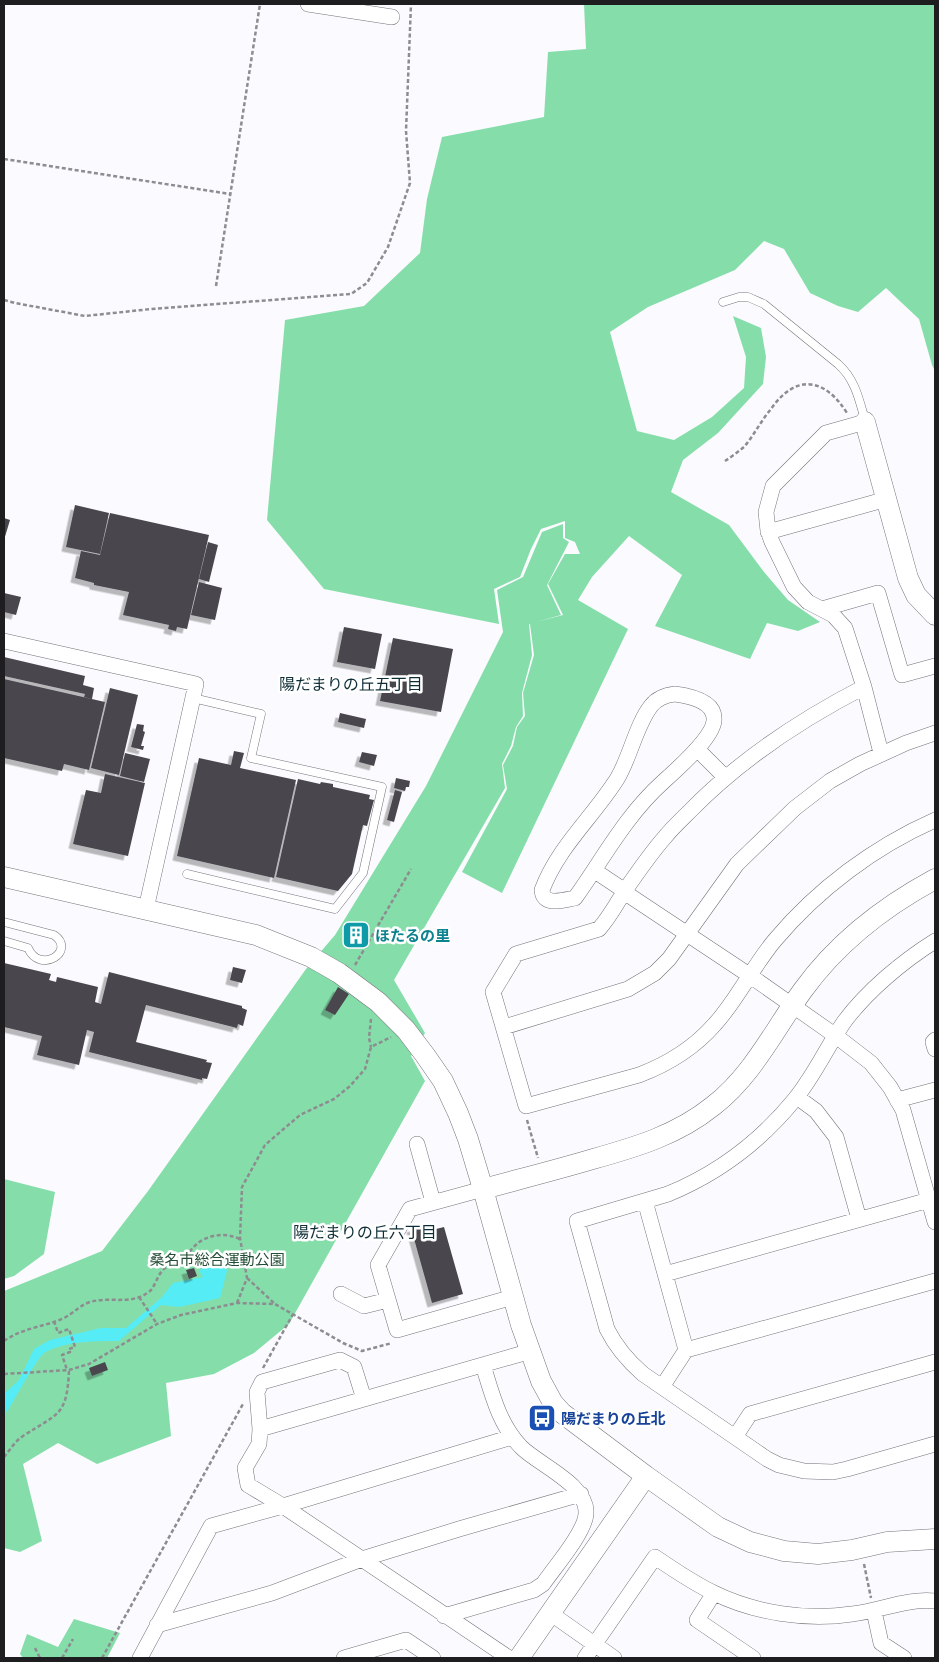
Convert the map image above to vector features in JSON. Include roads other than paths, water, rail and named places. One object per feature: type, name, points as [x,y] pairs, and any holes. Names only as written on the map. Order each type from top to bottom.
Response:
[{"type":"street","points":[[308,4],[392,17]]},
{"type":"street","points":[[882,753],[845,628],[833,615],[808,602],[794,587],[768,532],[766,512],[773,486],[826,433],[860,424],[887,499],[912,587],[922,603],[935,614]]},
{"type":"street","points":[[768,532],[887,499]]},
{"type":"street","points":[[822,609],[878,594],[902,675],[935,666]]},
{"type":"street","points":[[4,641],[196,684],[146,909]]},
{"type":"street","points":[[864,687],[828,705],[789,730],[748,758],[725,777],[667,834],[624,892],[605,922],[598,929],[516,954],[493,992],[526,1106],[640,1075],[666,1063],[689,1048],[715,1024],[783,930],[832,883],[877,851],[913,830],[935,820]]},
{"type":"street","points":[[675,694],[707,704],[714,714],[713,726],[697,749],[642,802],[575,898],[552,901],[546,899],[542,890],[562,850],[601,803],[618,777],[651,706],[662,697],[675,694]]},
{"type":"street","points":[[504,1027],[628,990],[645,980],[669,959],[737,864],[794,808],[830,781],[882,753],[935,733]]},
{"type":"street","points":[[697,749],[725,777]]},
{"type":"street","points":[[595,871],[749,975],[871,1063],[898,1100],[907,1120],[935,1222]]},
{"type":"street","points":[[4,877],[256,935],[311,957],[339,973],[378,1002],[406,1030],[430,1061],[450,1095],[464,1125],[521,1325],[547,1393],[562,1413],[646,1476],[718,1527],[750,1542],[784,1551],[818,1554],[852,1550],[887,1542],[935,1539]]},
{"type":"street","points":[[513,1297],[397,1330],[378,1266],[410,1209],[634,1147],[671,1133],[692,1122],[720,1100],[750,1070],[792,1006],[816,974],[852,936],[883,911],[935,879]]},
{"type":"street","points":[[935,941],[896,970],[858,1004],[797,1097],[763,1135],[723,1166],[682,1188],[577,1221],[604,1321],[611,1336],[628,1360],[662,1387],[767,1459],[792,1469],[833,1472],[935,1444]]},
{"type":"street","points":[[935,1040],[933,1042],[935,1049]]},
{"type":"street","points":[[898,1100],[935,1090]]},
{"type":"street","points":[[797,1097],[816,1111],[836,1137],[859,1219]]},
{"type":"street","points":[[417,1144],[433,1202]]},
{"type":"street","points":[[665,1274],[929,1200]]},
{"type":"street","points":[[645,1201],[686,1350]]},
{"type":"street","points":[[662,1387],[686,1350],[935,1281]]},
{"type":"street","points":[[342,1294],[364,1306],[388,1300]]},
{"type":"street","points":[[260,1429],[531,1351]]},
{"type":"street","points":[[364,1399],[354,1367],[340,1360],[262,1382],[256,1392],[260,1429],[259,1444],[245,1468],[248,1485],[283,1506],[508,1658]]},
{"type":"street","points":[[735,1437],[750,1414],[935,1362]]},
{"type":"street","points":[[444,1616],[534,1590],[543,1584],[585,1521],[586,1504],[581,1494],[572,1485],[523,1449],[502,1422],[483,1364]]},
{"type":"street","points":[[140,1658],[210,1526],[512,1437]]},
{"type":"street","points":[[519,1658],[646,1476]]},
{"type":"street","points":[[157,1625],[272,1593],[362,1559],[581,1494]]},
{"type":"street","points":[[586,1658],[655,1557],[684,1577],[714,1593],[751,1607],[799,1616],[834,1616],[874,1611],[919,1600],[935,1601]]},
{"type":"street","points":[[714,1593],[697,1620],[753,1658]]},
{"type":"street","points":[[874,1611],[881,1643],[904,1658]]},
{"type":"street","points":[[550,1613],[614,1658]]},
{"type":"street","points":[[344,1658],[406,1640],[433,1658]]},
{"type":"lane","points":[[723,302],[748,296],[764,304],[838,364],[855,387],[860,424]]},
{"type":"lane","points":[[186,874],[335,909],[363,873],[382,787],[251,758],[261,714],[193,698]]},
{"type":"lane","points":[[4,922],[54,935],[59,938],[61,949],[58,955],[51,960],[47,960],[36,958],[28,948],[4,941]]},
{"type":"water","points":[[210,1260],[223,1261],[227,1271],[220,1298],[179,1307],[161,1305],[119,1341],[70,1344],[44,1353],[7,1412],[4,1412],[4,1394],[19,1380],[34,1349],[50,1340],[101,1328],[126,1328],[162,1297],[173,1283],[203,1277],[199,1271]]},
{"type":"place","name":"ほたるの里","points":[[356,935]]},
{"type":"place","name":"陽だまりの丘北","points":[[542,1418]]},
{"type":"district","name":"陽だまりの丘五丁目","points":[[351,683]]},
{"type":"district","name":"陽だまりの丘六丁目","points":[[365,1231]]},
{"type":"park label","name":"桑名市総合運動公園","points":[[217,1259]]}]
